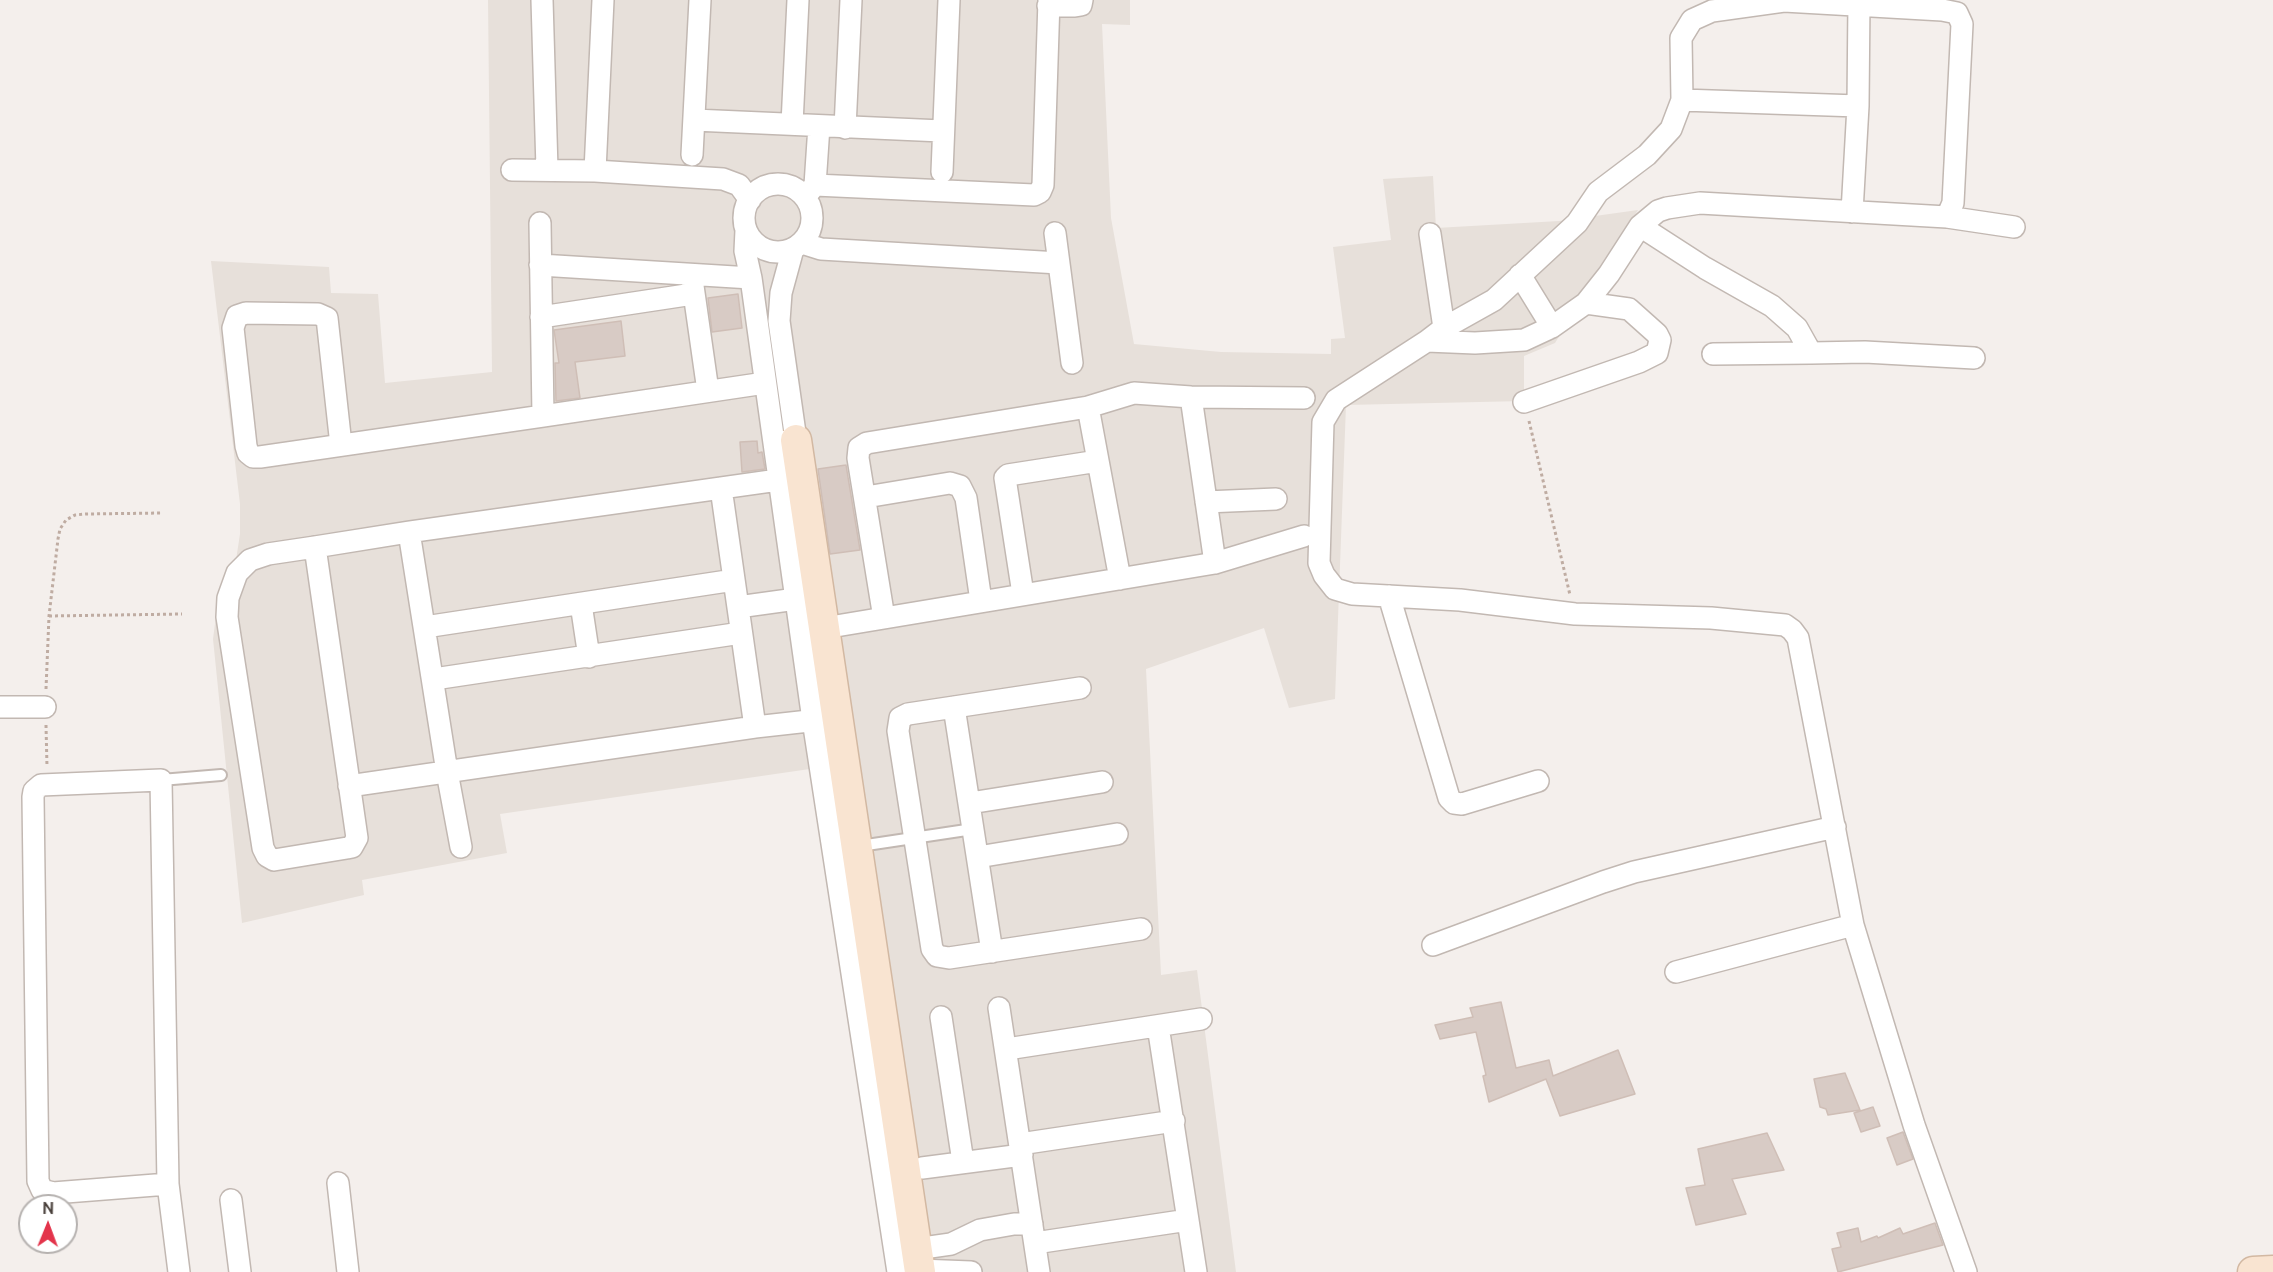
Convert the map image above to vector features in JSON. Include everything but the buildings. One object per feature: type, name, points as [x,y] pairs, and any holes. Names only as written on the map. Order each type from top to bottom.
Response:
[{"type":"street","points":[[542,0],[547,169]]},
{"type":"street","points":[[595,171],[603,0]]},
{"type":"street","points":[[692,155],[700,0]]},
{"type":"street","points":[[792,124],[798,0]]},
{"type":"street","points":[[845,128],[851,0]]},
{"type":"street","points":[[942,172],[949,0]]},
{"type":"street","points":[[819,126],[810,191],[812,216],[808,235],[797,246],[782,252],[760,247],[752,240],[744,220],[750,200],[766,187],[777,185],[810,191],[1034,195],[1040,192],[1043,185],[1048,3],[1075,6],[1081,5],[1082,0]]},
{"type":"street","points":[[1947,217],[1953,203],[1962,24],[1958,13],[1859,2],[1784,0],[1712,11],[1692,20],[1681,38],[1682,100],[1671,129],[1647,155],[1598,192],[1577,223],[1494,300],[1444,328],[1336,400],[1323,422],[1319,563],[1324,575],[1335,589],[1352,594],[1460,600],[1575,615],[1711,618],[1785,625],[1792,630],[1798,638],[1853,925],[1914,1125],[1966,1272]]},
{"type":"street","points":[[1852,212],[1858,106],[1859,2]]},
{"type":"street","points":[[1682,100],[1858,106]]},
{"type":"street","points":[[694,120],[942,131]]},
{"type":"street","points":[[512,170],[595,171],[723,179],[739,185],[750,200]]},
{"type":"street","points":[[1427,341],[1475,343],[1524,340],[1551,327],[1586,303],[1609,274],[1640,226],[1658,211],[1700,203],[1947,217],[2014,226]]},
{"type":"street","points":[[540,223],[543,416]]},
{"type":"street","points":[[1640,226],[1705,268],[1772,306],[1797,328],[1811,353]]},
{"type":"street","points":[[747,230],[745,251],[751,278],[765,382],[785,442],[778,480],[808,595],[824,628],[825,719],[857,847],[913,1266]]},
{"type":"street","points":[[1055,233],[1072,363]]},
{"type":"street","points":[[1430,234],[1444,328]]},
{"type":"street","points":[[797,246],[1059,263]]},
{"type":"street","points":[[797,246],[781,293],[779,321],[785,442],[825,719],[913,1266]]},
{"type":"street","points":[[540,265],[692,285]]},
{"type":"street","points":[[1520,275],[1551,327]]},
{"type":"street","points":[[541,317],[692,285],[751,278]]},
{"type":"street","points":[[692,285],[708,391]]},
{"type":"street","points":[[1524,402],[1639,362],[1657,353],[1660,340],[1657,334],[1629,309],[1586,303]]},
{"type":"street","points":[[341,445],[327,318],[318,314],[246,313],[237,316],[233,328],[246,446],[250,455],[260,457],[543,416],[765,382]]},
{"type":"street","points":[[1713,354],[1865,352],[1974,358]]},
{"type":"street","points":[[884,618],[858,458],[859,448],[867,444],[1088,407],[1134,393],[1191,397],[1304,398]]},
{"type":"street","points":[[1191,397],[1215,562]]},
{"type":"street","points":[[1088,407],[1120,579]]},
{"type":"street","points":[[1023,594],[1005,478],[1008,475],[1098,461]]},
{"type":"street","points":[[315,547],[357,833],[352,847],[279,859],[267,856],[263,848],[227,606],[237,573],[250,560],[268,554],[409,532],[778,480]]},
{"type":"street","points":[[866,497],[950,483],[960,486],[966,498],[981,602]]},
{"type":"street","points":[[721,488],[755,728]]},
{"type":"street","points":[[1206,502],[1276,499]]},
{"type":"street","points":[[409,532],[461,847]]},
{"type":"street","points":[[824,628],[1215,562],[1304,536]]},
{"type":"street","points":[[424,627],[734,580]]},
{"type":"street","points":[[738,607],[808,595]]},
{"type":"street","points":[[1389,596],[1449,798],[1454,803],[1462,804],[1538,781]]},
{"type":"street","points":[[581,604],[589,657]]},
{"type":"street","points":[[434,679],[741,633]]},
{"type":"street","points":[[1080,688],[908,714],[902,716],[899,721],[914,838],[934,953],[943,958],[949,958],[1141,929]]},
{"type":"street","points":[[0,707],[45,707]]},
{"type":"street","points":[[954,707],[992,952]]},
{"type":"street","points":[[349,786],[825,719]]},
{"type":"street","points":[[168,1184],[53,1193],[42,1190],[38,1181],[33,797],[37,788],[47,784],[161,780],[168,1184],[178,1272]]},
{"type":"street","points":[[970,803],[1102,782]]},
{"type":"street","points":[[1434,945],[1624,875],[1835,827]]},
{"type":"street","points":[[978,857],[1117,834]]},
{"type":"street","points":[[1676,972],[1853,925]]},
{"type":"street","points":[[999,1008],[1036,1250]]},
{"type":"street","points":[[941,1017],[963,1162]]},
{"type":"street","points":[[1006,1049],[1201,1018]]},
{"type":"street","points":[[1158,1026],[1196,1272]]},
{"type":"street","points":[[922,1168],[1174,1120]]},
{"type":"street","points":[[338,1183],[348,1272]]},
{"type":"street","points":[[231,1200],[240,1272]]},
{"type":"street","points":[[1020,1272],[1036,1250],[1188,1220]]},
{"type":"street","points":[[913,1266],[980,1230],[1014,1224],[1036,1250]]},
{"type":"street","points":[[913,1266],[971,1272]]},
{"type":"street","points":[[2253,1272],[2273,1271]]},
{"type":"lane","points":[[161,780],[221,775]]},
{"type":"lane","points":[[857,847],[973,829]]},
{"type":"path","points":[[1524,402],[1575,615]]},
{"type":"path","points":[[47,784],[45,707],[49,616],[60,529],[66,520],[75,515],[162,513]]},
{"type":"path","points":[[49,616],[182,614]]},
{"type":"shaded area","points":[[488,0],[1130,0],[1130,25],[1102,24],[1111,218],[1134,344],[1221,352],[1331,354],[1331,339],[1345,338],[1333,247],[1391,240],[1383,179],[1433,176],[1436,228],[1559,221],[1638,210],[1555,343],[1524,356],[1524,401],[1346,405],[1335,699],[1289,708],[1264,628],[1146,669],[1161,975],[1197,970],[1236,1272],[928,1272],[851,763],[500,814],[507,853],[362,880],[364,895],[242,923],[213,639],[218,601],[236,560],[240,534],[240,504],[211,261],[329,267],[331,293],[378,294],[385,383],[492,372]]}]
